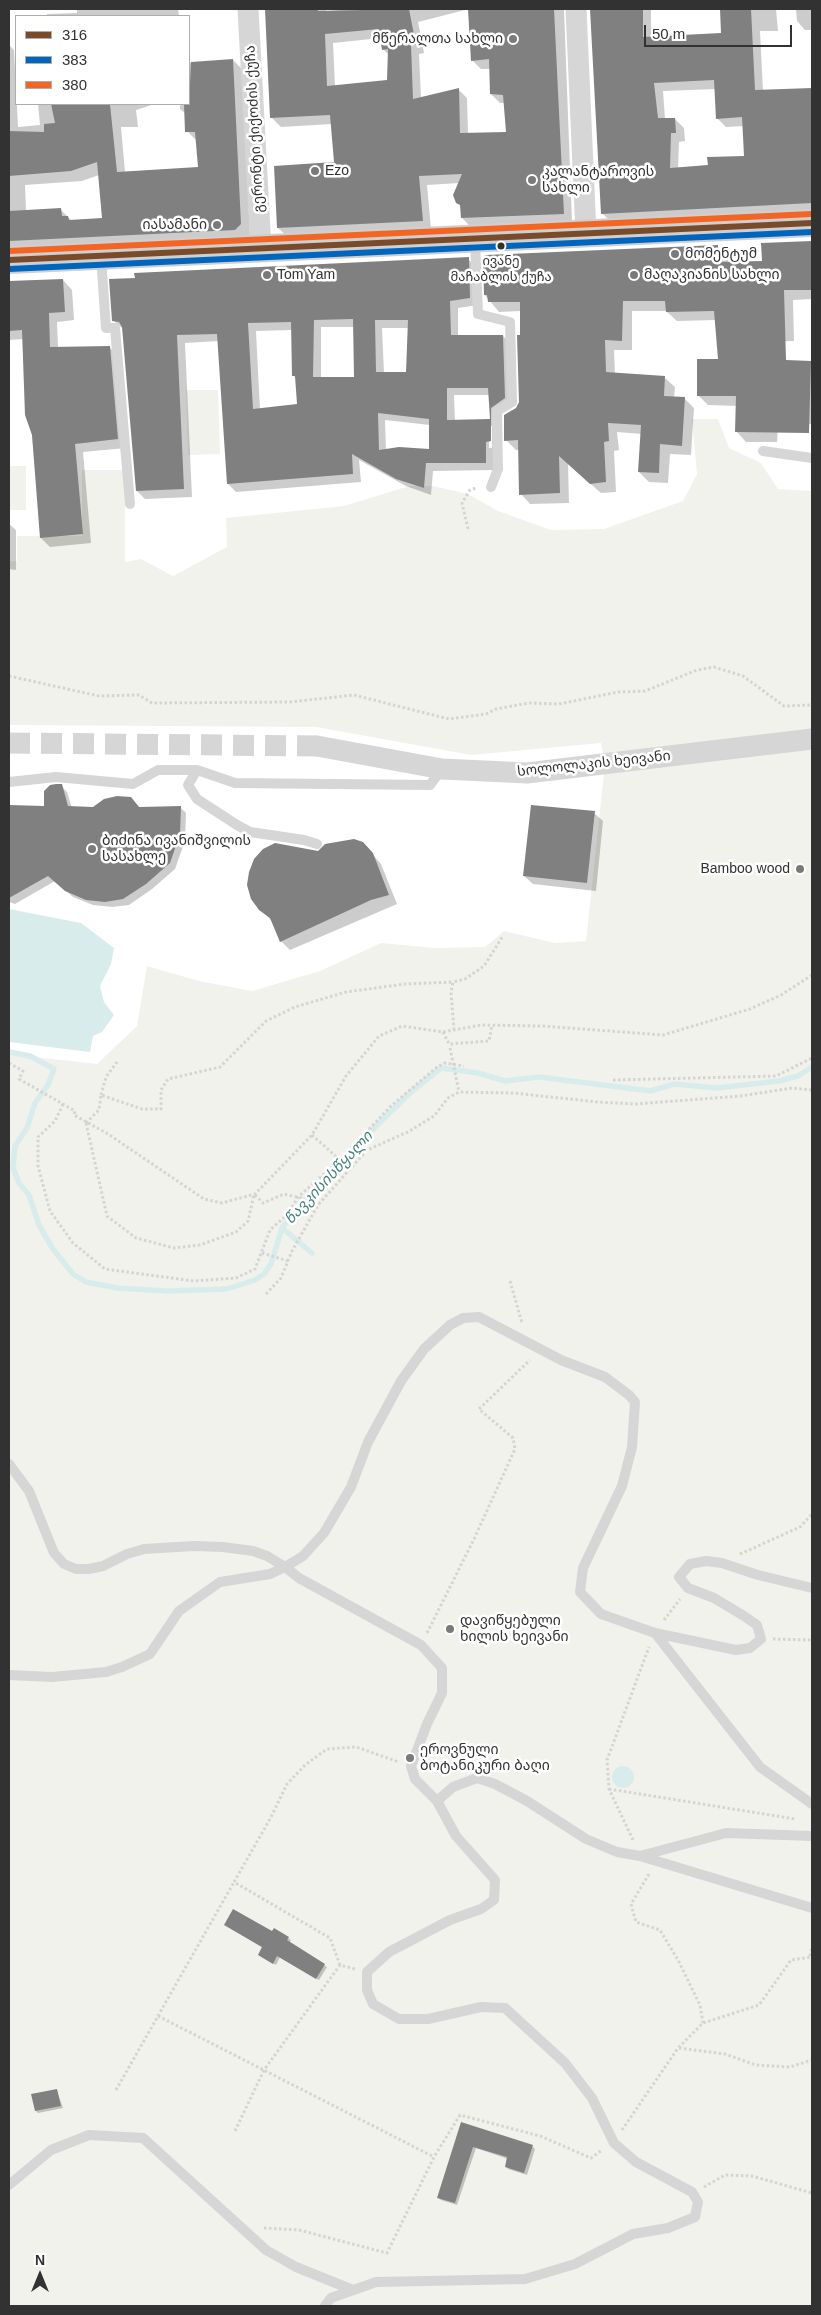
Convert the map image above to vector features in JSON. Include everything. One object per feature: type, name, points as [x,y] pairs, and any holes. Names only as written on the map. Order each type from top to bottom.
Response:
[{"type":"main road","points":[[9,260],[812,223]]},
{"type":"street","name":"გერონტი ქიქოძის ქუჩა","points":[[248,9],[261,249]]},
{"type":"street","points":[[576,9],[586,234]]},
{"type":"street","name":"სოლოლაკის ხეივანი","points":[[317,746],[442,769],[527,773],[812,738]]},
{"type":"lane","points":[[475,239],[478,314],[510,322],[512,402],[497,411],[498,469],[491,487]]},
{"type":"lane","points":[[101,256],[106,328],[115,328],[130,504]]},
{"type":"lane","points":[[763,451],[812,458]]},
{"type":"lane","points":[[9,782],[56,777],[133,784],[158,770],[196,770],[235,783],[430,786],[442,769]]},
{"type":"lane","points":[[196,770],[188,785],[197,799],[250,832],[304,840],[317,844]]},
{"type":"lane","points":[[9,1675],[52,1677],[106,1672],[122,1667],[150,1654],[179,1611],[220,1582],[270,1574],[303,1556],[324,1533],[351,1487],[368,1442],[392,1398],[424,1349],[450,1325],[463,1318],[479,1317],[561,1360],[605,1377],[629,1395],[635,1402],[632,1447],[622,1486],[582,1568],[580,1592],[601,1614],[655,1633],[736,1650],[750,1648],[761,1639],[757,1625],[714,1598],[688,1588],[679,1577],[690,1564],[706,1561],[722,1562],[758,1575],[812,1588]]},
{"type":"lane","points":[[9,1464],[29,1491],[54,1553],[64,1564],[76,1569],[89,1570],[144,1549],[194,1546],[253,1551],[267,1556],[299,1578],[421,1645],[442,1668],[442,1692],[426,1724],[411,1766],[416,1779],[437,1802],[456,1836],[495,1880],[494,1900],[481,1909],[420,1935],[389,1952],[367,1972],[367,1990],[373,2004],[399,2019],[428,2019],[481,2006],[505,2008],[565,2063],[592,2098],[614,2143],[636,2162],[660,2173],[692,2192],[698,2202],[695,2216],[668,2228],[633,2234],[575,2264],[525,2279],[376,2282],[331,2298],[325,2306]]},
{"type":"lane","points":[[655,1633],[760,1767],[812,1804]]},
{"type":"lane","points":[[437,1802],[453,1787],[477,1778],[495,1784],[586,1839],[617,1852],[640,1856],[812,1908]]},
{"type":"lane","points":[[640,1856],[726,1833],[812,1836]]},
{"type":"lane","points":[[9,2185],[51,2150],[89,2135],[143,2138],[266,2250],[296,2267],[353,2290]]},
{"type":"path","points":[[468,529],[462,503],[470,490],[491,487]]},
{"type":"path","points":[[9,676],[99,696],[138,695],[152,703],[290,702],[354,695],[449,718],[486,714],[496,709],[528,704],[559,704],[618,692],[646,691],[697,670],[714,667],[743,676],[784,706],[812,705]]},
{"type":"path","points":[[101,1095],[142,1109],[161,1109],[161,1090],[168,1079],[220,1067],[266,1021],[295,1007],[346,992],[405,984],[453,982],[465,979],[484,966],[503,936]]},
{"type":"path","points":[[86,1122],[106,1216],[136,1238],[174,1248],[200,1245],[236,1232],[248,1221],[255,1194],[312,1135],[346,1076],[379,1036],[402,1026],[443,1032],[492,1025],[542,1026],[663,1035],[750,1009],[782,994],[812,975]]},
{"type":"path","points":[[453,982],[451,992],[454,1030]]},
{"type":"path","points":[[450,1046],[489,1041],[492,1025]]},
{"type":"path","points":[[443,1032],[450,1046],[459,1092]]},
{"type":"path","points":[[613,1080],[776,1076],[812,1058]]},
{"type":"path","points":[[86,1122],[99,1110],[106,1077],[117,1062]]},
{"type":"path","points":[[9,1063],[23,1071],[19,1079],[75,1111],[74,1115],[108,1134],[204,1199],[222,1203],[255,1194]]},
{"type":"path","points":[[63,1104],[55,1121],[38,1137],[38,1166],[50,1211],[73,1243],[105,1269],[194,1281],[236,1278],[255,1269],[270,1230],[288,1214],[298,1197],[340,1160],[391,1106],[437,1067],[446,1064],[464,1066]]},
{"type":"path","points":[[266,1294],[281,1278],[305,1224],[318,1205],[366,1150],[408,1132],[434,1116],[448,1098],[459,1092],[513,1093],[635,1104],[741,1096],[792,1088],[812,1090]]},
{"type":"path","points":[[312,1135],[340,1160]]},
{"type":"path","points":[[255,1194],[263,1203],[284,1194],[318,1205]]},
{"type":"path","points":[[262,1253],[288,1261]]},
{"type":"path","points":[[510,1281],[527,1343]]},
{"type":"path","points":[[421,1645],[474,1539],[515,1449],[513,1438],[479,1409],[529,1363]]},
{"type":"path","points":[[655,1633],[607,1760],[609,1789],[640,1856],[651,1871],[632,1904],[636,1922],[660,1930],[678,1960],[700,2005],[703,2023]]},
{"type":"path","points":[[761,1639],[812,1640]]},
{"type":"path","points":[[116,2090],[270,1820],[287,1784],[305,1765],[327,1749],[356,1747],[411,1766]]},
{"type":"path","points":[[609,1789],[798,1820]]},
{"type":"path","points":[[234,1882],[330,1938],[340,1965]]},
{"type":"path","points":[[241,2228],[299,2230],[388,2253],[434,2157],[460,2116],[540,2136],[591,2158],[614,2143],[678,2048],[703,2023],[759,2005],[791,1960],[811,1957],[812,1948]]},
{"type":"path","points":[[340,1965],[367,1972]]},
{"type":"path","points":[[235,2131],[264,2070],[340,1965]]},
{"type":"path","points":[[158,2016],[434,2157]]},
{"type":"path","points":[[678,2048],[725,2054],[756,2065],[790,2067],[812,2060]]},
{"type":"path","points":[[692,2192],[712,2183],[725,2174],[770,2179],[812,2193]]},
{"type":"shaded area","points":[[186,390],[218,390],[220,454],[188,455]]},
{"type":"shaded area","name":"ეროვნული ბოტანიკური ბაღი","points":[[692,419],[718,419],[729,448],[761,463],[778,489],[812,491],[812,2306],[9,2306],[9,1054],[97,1064],[137,1026],[147,966],[199,981],[252,991],[320,971],[381,943],[435,948],[485,947],[504,931],[555,943],[586,941],[605,764],[601,743],[471,755],[316,727],[9,725],[9,561],[17,561],[17,536],[82,536],[82,470],[125,470],[125,562],[141,559],[173,576],[227,547],[226,518],[344,506],[409,486],[433,486],[468,494],[498,511],[551,530],[604,529],[683,501],[697,474]]},
{"type":"shaded area","points":[[9,466],[26,466],[26,510],[9,510]]},
{"type":"shaded area","points":[[9,909],[81,923],[114,948],[111,964],[100,986],[104,1002],[114,1015],[102,1032],[93,1036],[90,1052],[9,1042]]},
{"type":"shaded area","points":[[623,1766],[631,1769],[634,1777],[631,1785],[623,1788],[615,1785],[612,1777],[615,1769]]},
{"type":"building","points":[[265,9],[318,9],[318,11],[409,9],[416,45],[411,45],[413,99],[459,88],[460,133],[506,132],[503,95],[490,94],[489,59],[471,61],[468,9],[554,9],[564,214],[461,218],[460,205],[456,203],[453,195],[462,174],[419,176],[423,221],[277,228],[274,166],[334,162],[330,115],[270,118]],"holes":[[[379,29],[382,50],[388,49],[387,80],[327,86],[325,34]]]},
{"type":"building","points":[[590,9],[643,9],[643,37],[721,33],[720,9],[751,9],[755,90],[812,88],[812,203],[601,214]],"holes":[[[714,80],[716,119],[742,117],[744,156],[707,157],[708,165],[670,168],[671,133],[676,133],[675,118],[658,118],[654,83]]]},
{"type":"building","points":[[233,59],[241,224],[235,230],[9,241],[9,211],[61,208],[62,216],[68,216],[69,220],[102,218],[97,162],[71,171],[9,176],[9,131],[44,132],[44,124],[55,123],[51,105],[110,105],[117,172],[198,167],[195,132],[185,132],[184,105],[190,105],[191,62]]},
{"type":"building","points":[[812,241],[812,290],[784,290],[786,360],[811,361],[809,433],[735,432],[736,396],[697,396],[697,359],[718,359],[714,311],[666,312],[665,301],[623,301],[622,341],[605,340],[606,372],[665,376],[664,396],[685,397],[682,446],[660,444],[659,473],[638,472],[641,425],[608,423],[609,441],[604,442],[606,482],[590,484],[559,456],[560,493],[519,495],[518,440],[504,441],[504,415],[516,408],[519,402],[517,335],[520,335],[520,302],[488,302],[487,295],[484,295],[483,257],[486,255],[718,245],[718,262],[762,261],[761,243]]},
{"type":"building","points":[[469,257],[470,298],[450,301],[451,335],[503,335],[505,398],[491,408],[491,441],[486,442],[486,463],[426,463],[424,488],[396,479],[352,454],[353,474],[227,484],[217,334],[177,335],[184,489],[136,491],[122,327],[119,322],[112,321],[109,279],[135,278],[134,273]],"holes":[[[353,319],[354,377],[313,377],[314,320]],[[375,320],[408,320],[406,372],[376,372]],[[291,322],[292,376],[295,376],[297,404],[253,409],[248,323]],[[447,388],[488,388],[490,419],[447,420]],[[378,413],[429,419],[429,449],[399,447],[379,450]]]},
{"type":"building","points":[[63,279],[65,312],[49,313],[50,347],[110,346],[118,439],[75,444],[83,534],[40,538],[32,435],[25,415],[22,330],[9,331],[9,281]]},
{"type":"building","name":"ბიძინა ივანიშვილის სასახლე","points":[[62,784],[68,806],[93,807],[104,799],[117,796],[131,797],[139,807],[181,806],[180,834],[170,863],[146,884],[123,899],[105,902],[86,900],[65,891],[48,876],[9,898],[9,805],[44,806],[44,791],[50,785]]},
{"type":"building","points":[[531,805],[595,811],[587,883],[523,876]]},
{"type":"building","points":[[354,839],[363,842],[373,853],[389,895],[371,900],[280,942],[270,918],[259,910],[251,899],[247,885],[254,859],[263,849],[275,843],[318,851],[325,844]]},
{"type":"building","points":[[233,1909],[272,1931],[274,1928],[289,1937],[287,1940],[325,1964],[316,1979],[277,1956],[273,1964],[258,1955],[262,1947],[224,1925]]},
{"type":"building","points":[[57,2089],[61,2106],[35,2111],[31,2094]]},
{"type":"building","points":[[461,2122],[533,2145],[524,2173],[505,2167],[507,2157],[473,2147],[455,2203],[437,2198]]},
{"type":"waterway","name":"წავკისისწყალი","points":[[9,1052],[30,1056],[54,1069],[48,1085],[35,1103],[27,1128],[15,1146],[13,1168],[19,1183],[29,1195],[39,1225],[53,1249],[73,1274],[86,1282],[117,1288],[167,1291],[227,1289],[255,1280],[264,1274],[271,1264],[282,1228],[305,1199],[348,1158],[365,1137],[411,1092],[441,1068],[478,1073],[505,1081],[539,1077],[651,1091],[674,1084],[717,1088],[779,1081],[798,1076],[812,1067]]},
{"type":"waterway","points":[[282,1228],[312,1253]]},
{"type":"tunnel","points":[[9,743],[317,746]]},
{"type":"transit line","name":"380","points":[[9,251],[812,214]]},
{"type":"transit line","name":"316","points":[[9,260],[812,223]]},
{"type":"transit line","name":"383","points":[[9,269],[812,232]]},
{"type":"place","name":"მწერალთა სახლი","points":[[513,39]]},
{"type":"place","name":"Ezo","points":[[315,171]]},
{"type":"place","name":"კალანტაროვის სახლი","points":[[532,180]]},
{"type":"place","name":"იასამანი","points":[[217,225]]},
{"type":"place","name":"ივანე მაჩაბლის ქუჩა","points":[[501,246]]},
{"type":"place","name":"მომენტუმ","points":[[675,254]]},
{"type":"place","name":"Tom Yam","points":[[267,275]]},
{"type":"place","name":"მაღაკიანის სახლი","points":[[634,275]]},
{"type":"place","name":"ბიძინა ივანიშვილის სასახლე","points":[[92,849]]},
{"type":"place","name":"Bamboo wood","points":[[800,869]]},
{"type":"place","name":"დავიწყებული ხილის ხეივანი","points":[[450,1629]]},
{"type":"place","name":"ეროვნული ბოტანიკური ბაღი","points":[[410,1758]]}]
